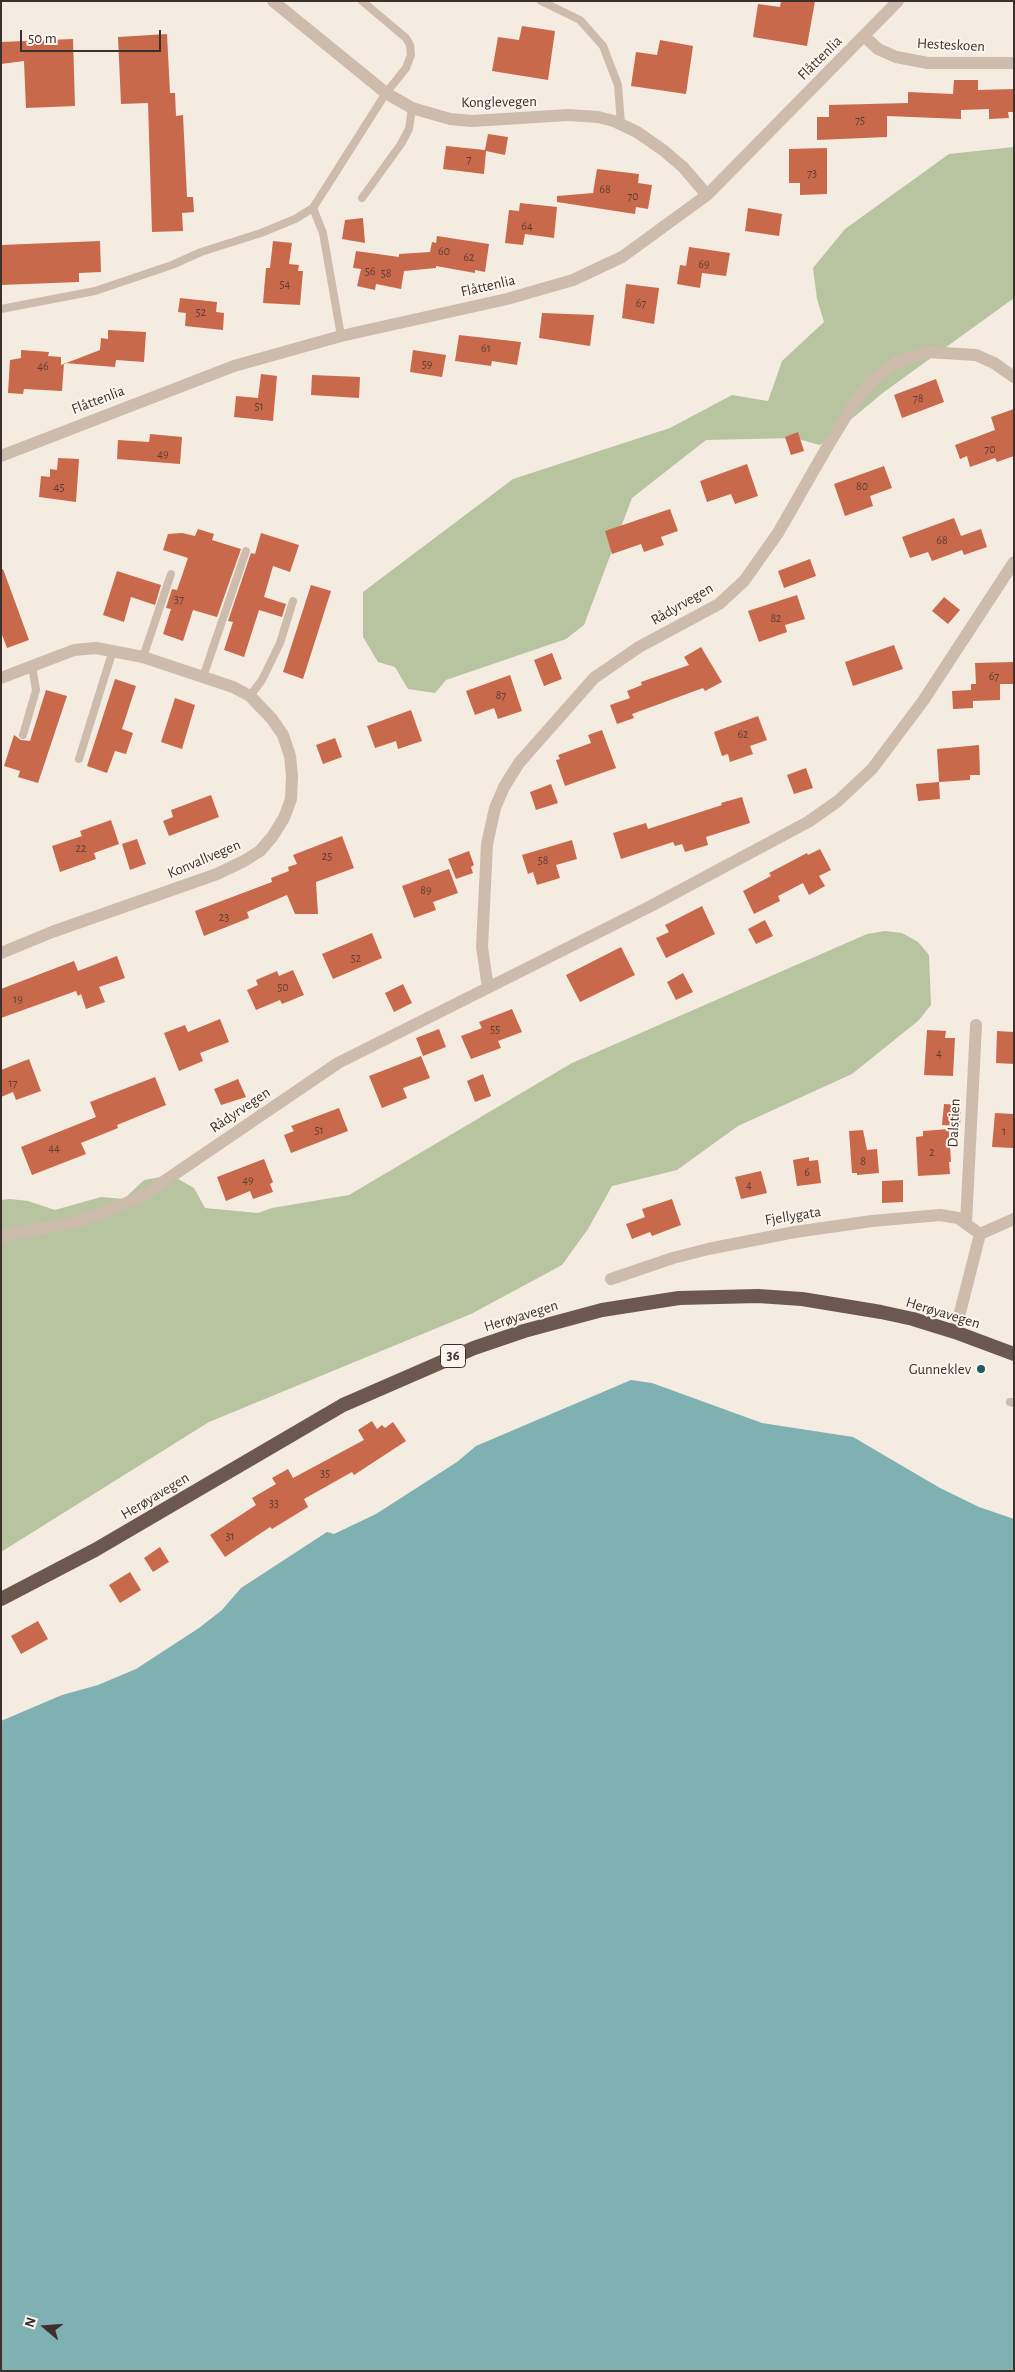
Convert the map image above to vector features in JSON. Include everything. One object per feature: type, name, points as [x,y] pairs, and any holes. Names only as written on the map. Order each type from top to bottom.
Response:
[{"type":"highway","name":"Herøyavegen","points":[[1,1599],[126,1532],[343,1405],[436,1363],[533,1328],[602,1310],[655,1301],[689,1298],[758,1296],[802,1299],[881,1312],[955,1332],[1014,1354]]},
{"type":"street","name":"Flåttenlia","points":[[1,456],[234,366],[341,336],[507,299],[573,280],[622,257],[707,195],[898,1]]},
{"type":"street","name":"Konglevegen","points":[[276,2],[386,93],[412,108],[450,119],[472,121],[568,115],[598,117],[621,124],[637,132],[663,150],[683,167],[707,195]]},
{"type":"street","name":"Hesteskoen","points":[[864,36],[878,49],[896,57],[920,62],[1014,63]]},
{"type":"street","name":"Rådyrvegen","points":[[488,988],[482,947],[487,844],[495,808],[519,763],[594,678],[639,647],[719,604],[744,581],[778,533],[854,403],[871,381],[896,362],[927,352],[976,356],[994,363],[1014,377]]},
{"type":"street","name":"Rådyrvegen","points":[[1,1236],[67,1224],[141,1197],[338,1063],[763,847],[808,822],[838,801],[872,769],[923,701],[1014,562]]},
{"type":"street","name":"Konvallvegen","points":[[1,678],[74,650],[96,648],[143,657],[233,687],[250,696],[272,719],[283,735],[290,756],[292,776],[291,799],[284,818],[260,851],[217,874],[52,932],[1,953]]},
{"type":"street","name":"Dalstien","points":[[966,1223],[976,1025]]},
{"type":"street","name":"Fjellygata","points":[[611,1279],[673,1258],[795,1232],[914,1216],[940,1215],[958,1218],[980,1234]]},
{"type":"street","points":[[955,1332],[980,1234],[1014,1219]]},
{"type":"lane","points":[[1,309],[95,291],[172,265],[201,252],[261,233],[295,219],[313,208],[386,93],[406,68],[411,55],[410,45],[406,38],[362,1]]},
{"type":"lane","points":[[541,1],[580,20],[603,46],[618,85],[621,124]]},
{"type":"lane","points":[[362,198],[401,144],[408,129],[412,108]]},
{"type":"lane","points":[[313,208],[323,233],[341,336]]},
{"type":"lane","points":[[203,677],[246,551]]},
{"type":"lane","points":[[143,657],[171,574]]},
{"type":"lane","points":[[250,696],[262,680],[280,643],[293,601]]},
{"type":"lane","points":[[79,759],[113,650]]},
{"type":"lane","points":[[22,735],[36,690],[32,666]]},
{"type":"green space","points":[[1014,147],[1014,298],[884,392],[820,445],[794,438],[706,440],[632,498],[584,625],[566,639],[446,680],[435,693],[408,689],[395,667],[378,662],[363,637],[363,592],[513,479],[670,428],[732,395],[768,401],[782,361],[824,322],[817,299],[813,268],[845,229],[949,154]]},
{"type":"green space","points":[[885,931],[902,933],[918,942],[929,955],[931,1005],[918,1021],[852,1074],[738,1126],[677,1170],[612,1186],[588,1229],[562,1265],[471,1314],[209,1422],[1,1552],[1,1200],[28,1201],[55,1210],[101,1197],[124,1199],[144,1180],[161,1177],[178,1179],[194,1188],[205,1208],[258,1213],[272,1208],[349,1195],[572,1063],[867,934]]},
{"type":"water","points":[[631,1380],[652,1383],[762,1423],[853,1437],[940,1488],[979,1507],[1014,1519],[1014,2371],[1,2371],[1,1721],[62,1695],[98,1685],[136,1669],[199,1628],[222,1610],[241,1588],[327,1532],[334,1534],[376,1514],[457,1462],[476,1446]]},
{"type":"building","points":[[781,1],[815,1],[807,46],[753,37],[758,4],[780,7]]},
{"type":"building","points":[[522,26],[555,31],[548,80],[492,71],[498,37],[519,40]]},
{"type":"building","points":[[167,34],[170,93],[175,93],[176,116],[183,115],[187,197],[193,197],[194,212],[182,213],[183,231],[152,232],[148,103],[121,104],[118,37]]},
{"type":"building","points":[[73,39],[75,106],[26,108],[24,61],[1,64],[1,42]]},
{"type":"building","points":[[660,40],[693,46],[686,94],[631,86],[636,52],[657,55]]},
{"type":"building","points":[[954,80],[978,80],[978,90],[1014,89],[1014,112],[1008,112],[1009,118],[989,119],[989,109],[961,110],[961,119],[887,116],[887,137],[817,140],[817,117],[829,117],[829,105],[908,103],[908,92],[953,94]]},
{"type":"building","points":[[488,134],[508,137],[505,155],[486,151],[484,174],[443,169],[446,146],[485,150]]},
{"type":"building","points":[[827,148],[827,194],[800,195],[800,183],[789,183],[789,149]]},
{"type":"building","points":[[597,169],[639,174],[638,183],[652,185],[648,209],[636,207],[635,214],[557,202],[557,196],[593,193]]},
{"type":"building","points":[[520,203],[557,207],[554,238],[525,234],[523,245],[505,243],[509,210],[519,211]]},
{"type":"building","points":[[748,208],[782,214],[779,236],[745,231]]},
{"type":"building","points":[[363,218],[365,243],[342,239],[345,220]]},
{"type":"building","points":[[437,236],[489,244],[485,272],[475,270],[475,273],[436,266],[436,268],[404,271],[401,289],[376,284],[375,290],[357,286],[361,269],[353,268],[356,251],[399,257],[399,254],[430,252],[432,242],[436,243]]},
{"type":"building","points":[[100,241],[101,272],[79,273],[79,282],[1,285],[1,245]]},
{"type":"building","points":[[273,241],[292,243],[289,264],[299,265],[298,271],[303,271],[300,305],[263,303],[266,268],[270,268]]},
{"type":"building","points":[[689,247],[730,253],[726,276],[702,273],[700,288],[677,284],[680,265],[686,266]]},
{"type":"building","points":[[626,284],[659,288],[654,324],[622,318]]},
{"type":"building","points":[[180,298],[217,302],[216,312],[224,313],[223,330],[185,326],[186,313],[178,312]]},
{"type":"building","points":[[542,313],[594,315],[590,346],[539,338]]},
{"type":"building","points":[[108,330],[146,332],[144,362],[116,360],[115,367],[66,363],[100,350],[101,338],[108,339]]},
{"type":"building","points":[[459,335],[521,342],[517,365],[492,361],[491,366],[455,361]]},
{"type":"building","points":[[21,350],[49,352],[48,356],[61,357],[61,365],[64,364],[62,391],[24,389],[23,394],[8,393],[10,360],[21,358]]},
{"type":"building","points":[[413,350],[446,355],[442,377],[410,372]]},
{"type":"building","points":[[261,374],[277,376],[273,421],[234,417],[236,396],[258,398]]},
{"type":"building","points":[[312,375],[360,377],[359,398],[311,395]]},
{"type":"building","points":[[936,379],[944,402],[902,418],[894,395]]},
{"type":"building","points":[[1014,409],[1014,456],[997,462],[995,458],[970,467],[967,456],[960,459],[955,445],[995,430],[991,417]]},
{"type":"building","points":[[798,432],[804,451],[791,455],[785,437]]},
{"type":"building","points":[[150,434],[182,437],[180,464],[117,459],[118,440],[149,442]]},
{"type":"building","points":[[58,458],[79,459],[76,502],[39,497],[41,476],[50,477],[50,469],[57,470]]},
{"type":"building","points":[[747,464],[758,496],[735,504],[731,494],[707,502],[700,481]]},
{"type":"building","points":[[884,466],[892,488],[870,496],[873,506],[845,516],[834,484]]},
{"type":"building","points":[[670,509],[678,531],[661,537],[664,545],[644,552],[641,544],[612,554],[605,531]]},
{"type":"building","points":[[954,518],[961,536],[981,529],[987,547],[964,555],[962,550],[932,561],[928,552],[910,558],[902,537]]},
{"type":"building","points":[[198,529],[214,534],[212,540],[241,549],[217,617],[193,610],[183,641],[163,634],[171,609],[166,608],[172,589],[177,590],[188,558],[163,550],[168,534],[182,533],[195,536]]},
{"type":"building","points":[[261,533],[299,545],[290,572],[273,566],[264,597],[286,604],[282,617],[259,610],[244,657],[224,650],[233,622],[228,621],[251,553],[255,554]]},
{"type":"building","points":[[810,559],[816,576],[784,588],[778,571]]},
{"type":"building","points":[[3,569],[29,640],[7,648],[1,632],[1,570]]},
{"type":"building","points":[[117,571],[161,585],[155,605],[131,597],[124,622],[103,615]]},
{"type":"building","points":[[311,585],[331,591],[303,679],[283,672]]},
{"type":"building","points":[[797,595],[805,619],[785,625],[787,632],[759,642],[748,611]]},
{"type":"building","points":[[944,597],[960,610],[948,624],[932,611]]},
{"type":"building","points":[[894,645],[903,669],[853,686],[845,662]]},
{"type":"building","points":[[701,647],[722,682],[705,691],[703,688],[632,714],[634,718],[617,724],[610,705],[630,698],[627,691],[642,685],[641,682],[689,665],[684,657]]},
{"type":"building","points":[[552,653],[562,679],[544,686],[534,660]]},
{"type":"building","points":[[1014,662],[1014,684],[1000,684],[1000,700],[973,701],[973,708],[953,709],[952,691],[971,690],[971,684],[976,684],[975,663]]},
{"type":"building","points":[[510,675],[522,711],[498,719],[494,708],[475,715],[466,691]]},
{"type":"building","points":[[115,679],[136,686],[122,729],[133,733],[126,754],[115,751],[107,773],[87,766]]},
{"type":"building","points":[[46,690],[67,696],[38,783],[18,777],[20,771],[4,766],[14,735],[21,740],[30,741]]},
{"type":"building","points":[[175,698],[195,705],[182,749],[161,742]]},
{"type":"building","points":[[411,710],[422,741],[398,749],[396,741],[375,748],[367,726]]},
{"type":"building","points":[[758,716],[767,740],[750,746],[753,754],[730,762],[728,754],[722,756],[714,732]]},
{"type":"building","points":[[602,730],[616,768],[565,786],[556,760],[560,759],[558,755],[591,743],[588,735]]},
{"type":"building","points":[[335,738],[342,757],[323,764],[316,745]]},
{"type":"building","points":[[979,745],[980,775],[970,775],[970,780],[939,782],[937,749]]},
{"type":"building","points":[[806,768],[813,788],[794,794],[787,775]]},
{"type":"building","points":[[939,782],[940,799],[918,801],[916,784]]},
{"type":"building","points":[[551,784],[558,803],[536,810],[530,792]]},
{"type":"building","points":[[211,795],[219,817],[169,836],[163,821],[173,817],[171,810]]},
{"type":"building","points":[[742,797],[750,823],[706,837],[708,845],[685,852],[682,844],[675,846],[673,842],[621,859],[613,833],[646,823],[648,829]]},
{"type":"building","points":[[111,820],[119,844],[94,853],[96,859],[60,872],[52,846],[82,836],[80,831]]},
{"type":"building","points":[[342,836],[354,868],[316,882],[318,914],[295,914],[287,895],[247,912],[249,918],[204,936],[195,911],[272,882],[271,878],[289,871],[288,867],[297,864],[293,855]]},
{"type":"building","points":[[137,839],[146,864],[130,870],[122,844]]},
{"type":"building","points":[[572,840],[577,859],[556,865],[560,878],[537,885],[533,872],[528,874],[522,855]]},
{"type":"building","points":[[820,849],[831,870],[819,876],[825,886],[809,895],[803,883],[778,896],[780,901],[754,914],[743,891],[771,876],[769,873],[807,853],[808,855]]},
{"type":"building","points":[[469,851],[474,865],[471,867],[473,873],[456,879],[448,859]]},
{"type":"building","points":[[449,869],[458,893],[433,902],[436,910],[414,918],[402,886]]},
{"type":"building","points":[[702,906],[715,934],[666,958],[656,938],[669,932],[665,925]]},
{"type":"building","points":[[765,920],[773,936],[756,944],[748,929]]},
{"type":"building","points":[[372,933],[382,958],[333,979],[322,954]]},
{"type":"building","points":[[621,947],[635,975],[580,1002],[566,975]]},
{"type":"building","points":[[117,956],[125,978],[99,987],[105,1002],[86,1009],[81,994],[78,996],[76,991],[1,1018],[1,989],[74,961],[78,971]]},
{"type":"building","points":[[293,970],[304,995],[282,1004],[280,1000],[256,1010],[247,990],[258,985],[256,980],[277,971],[279,976]]},
{"type":"building","points":[[683,973],[693,992],[676,1000],[667,982]]},
{"type":"building","points":[[403,984],[412,1003],[394,1012],[385,993]]},
{"type":"building","points":[[512,1009],[522,1032],[498,1041],[501,1048],[471,1059],[461,1036],[482,1028],[479,1022]]},
{"type":"building","points":[[220,1019],[229,1042],[200,1053],[203,1061],[179,1071],[164,1033],[185,1025],[188,1032]]},
{"type":"building","points":[[439,1029],[446,1047],[423,1056],[416,1038]]},
{"type":"building","points":[[927,1030],[946,1031],[945,1038],[955,1038],[953,1076],[924,1075]]},
{"type":"building","points":[[997,1031],[1014,1032],[1014,1064],[996,1063]]},
{"type":"building","points":[[421,1056],[430,1078],[403,1088],[407,1098],[382,1108],[369,1076]]},
{"type":"building","points":[[29,1059],[41,1091],[16,1100],[13,1092],[1,1097],[1,1070]]},
{"type":"building","points":[[483,1074],[491,1096],[475,1102],[467,1081]]},
{"type":"building","points":[[155,1077],[166,1105],[117,1125],[118,1128],[81,1143],[86,1154],[32,1175],[21,1147],[96,1117],[90,1102]]},
{"type":"building","points":[[238,1079],[246,1097],[221,1105],[214,1089]]},
{"type":"building","points":[[944,1104],[961,1105],[960,1126],[942,1125]]},
{"type":"building","points":[[339,1108],[348,1131],[291,1153],[284,1135],[294,1131],[291,1126]]},
{"type":"building","points":[[995,1113],[1013,1114],[1014,1148],[992,1147]]},
{"type":"building","points":[[949,1129],[950,1174],[918,1176],[916,1137],[923,1136],[923,1131]]},
{"type":"building","points":[[863,1130],[867,1150],[877,1149],[879,1173],[857,1175],[857,1173],[852,1173],[849,1131]]},
{"type":"building","points":[[809,1157],[809,1161],[818,1160],[821,1183],[797,1186],[793,1160]]},
{"type":"building","points":[[264,1159],[273,1182],[270,1184],[273,1192],[253,1199],[250,1191],[226,1201],[217,1177]]},
{"type":"building","points":[[761,1171],[767,1193],[741,1199],[735,1177]]},
{"type":"building","points":[[903,1180],[903,1202],[882,1203],[882,1181]]},
{"type":"building","points":[[672,1199],[681,1225],[652,1236],[650,1232],[632,1239],[626,1224],[645,1217],[642,1209]]},
{"type":"building","points":[[372,1421],[377,1429],[382,1425],[385,1428],[393,1422],[406,1441],[354,1475],[352,1472],[304,1499],[308,1507],[272,1529],[270,1527],[225,1557],[210,1535],[256,1505],[252,1498],[276,1484],[272,1478],[288,1469],[293,1478],[364,1440],[358,1430]]},
{"type":"building","points":[[160,1547],[169,1562],[153,1572],[144,1558]]},
{"type":"building","points":[[130,1572],[141,1590],[120,1603],[109,1585]]},
{"type":"building","points":[[38,1621],[48,1639],[21,1654],[11,1636]]},
{"type":"place","name":"Gunneklev","points":[[981,1369]]}]
